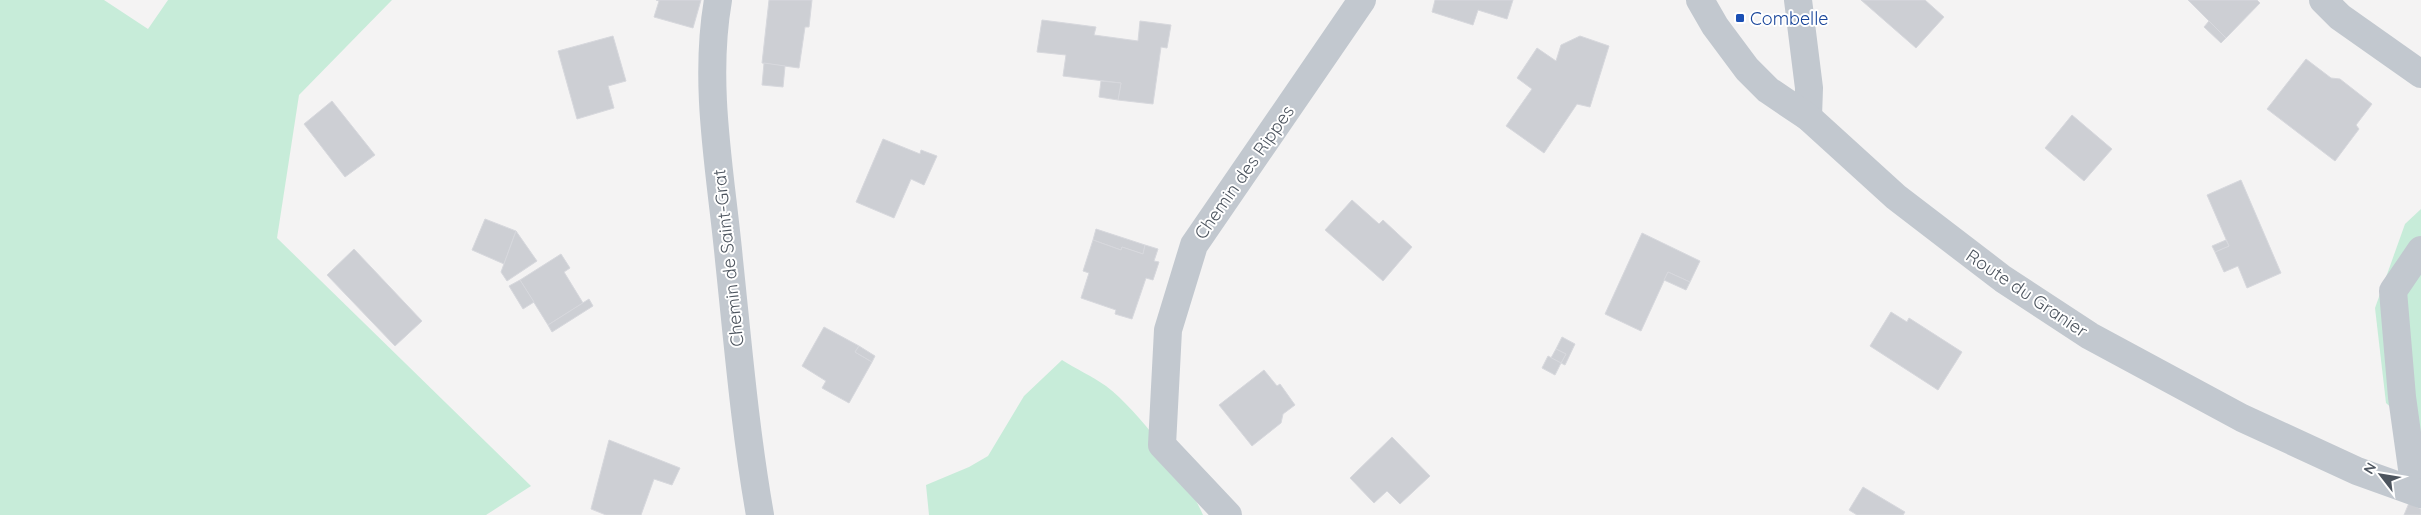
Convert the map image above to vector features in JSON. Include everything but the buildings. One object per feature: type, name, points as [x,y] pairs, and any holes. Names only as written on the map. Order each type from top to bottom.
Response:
[{"type":"street","name":"Chemin de Saint-Grat","points":[[718,0],[712,31],[714,132],[740,372],[760,515]]},
{"type":"street","name":"Chemin des Rippes","points":[[1228,515],[1162,444],[1168,330],[1194,244],[1362,0]]},
{"type":"street","name":"Route du Granier","points":[[1700,0],[1747,69],[1768,90],[1808,117],[1896,196],[1964,250],[2090,336],[2167,379],[2307,449],[2357,471],[2415,491]]},
{"type":"street","points":[[1798,0],[1809,88],[1808,117]]},
{"type":"street","points":[[2323,0],[2340,17],[2421,74]]},
{"type":"street","points":[[2415,491],[2402,397],[2393,291],[2421,250]]},
{"type":"green space","points":[[0,0],[104,0],[148,29],[168,0],[392,0],[299,95],[277,238],[531,486],[486,515],[0,515]]},
{"type":"green space","points":[[2421,209],[2421,434],[2386,403],[2375,308],[2405,224]]},
{"type":"green space","points":[[1062,360],[1106,386],[1134,412],[1174,464],[1203,515],[929,515],[926,485],[969,467],[988,456],[1024,396]]},
{"type":"place","name":"Combelle","points":[[1740,18]]}]
